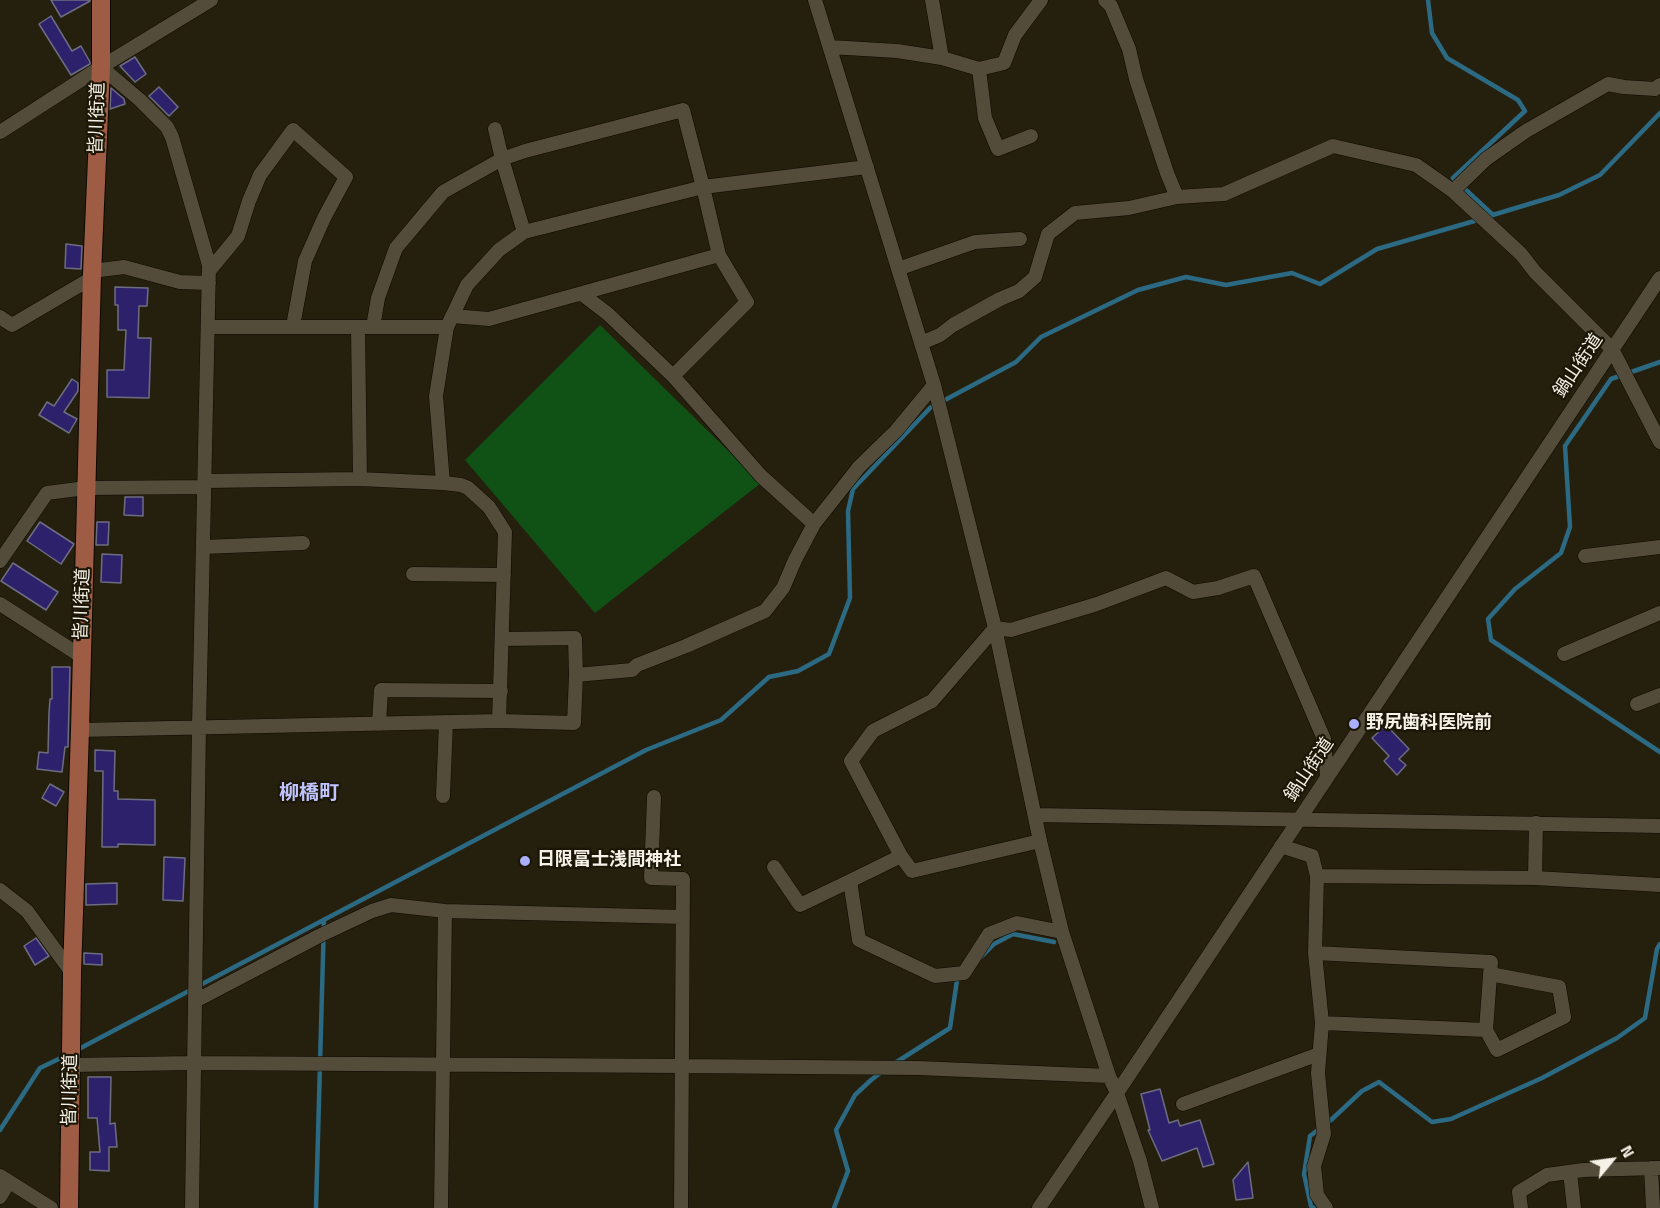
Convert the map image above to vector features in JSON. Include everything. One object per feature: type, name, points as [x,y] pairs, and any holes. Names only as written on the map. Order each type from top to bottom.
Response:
[{"type":"main road","name":"皆川街道","points":[[69,1208],[72,973],[101,0]]},
{"type":"street","points":[[0,132],[100,67],[211,0]]},
{"type":"street","points":[[814,0],[934,385],[995,628],[1040,841],[1062,932],[1109,1076],[1140,1161],[1152,1208]]},
{"type":"street","points":[[932,0],[942,58]]},
{"type":"street","points":[[830,46],[897,51],[942,58],[979,69],[1004,63],[1015,35],[1041,0]]},
{"type":"street","points":[[1106,0],[1111,6],[1129,49],[1136,79],[1177,197]]},
{"type":"street","points":[[100,67],[140,100],[167,127],[172,137],[209,265],[192,1208]]},
{"type":"street","points":[[979,69],[985,118],[998,149],[1031,136]]},
{"type":"street","points":[[1453,191],[1486,159],[1526,131],[1608,84],[1655,89],[1660,85]]},
{"type":"street","points":[[373,327],[378,298],[396,248],[443,192],[502,159],[683,110],[719,255],[747,302],[673,376]]},
{"type":"street","points":[[495,129],[524,232]]},
{"type":"street","points":[[0,317],[12,325],[92,274],[124,267],[180,282],[209,277],[238,236],[249,201],[261,176],[293,130],[346,177],[305,261],[293,326]]},
{"type":"street","points":[[921,343],[940,335],[953,325],[1019,291],[1035,277],[1048,234],[1075,213],[1129,208],[1177,197],[1224,194],[1333,146],[1416,165],[1453,191],[1521,254],[1535,272],[1612,349],[1660,442]]},
{"type":"street","points":[[443,483],[436,396],[450,321],[467,285],[499,250],[524,232],[703,187],[867,167]]},
{"type":"street","points":[[898,269],[975,242],[1020,239]]},
{"type":"street","points":[[208,327],[373,327],[489,319],[719,255]]},
{"type":"street","name":"鍋山街道","points":[[1039,1208],[1660,278]]},
{"type":"street","points":[[582,294],[608,314],[673,376],[761,476],[814,524]]},
{"type":"street","points":[[358,327],[360,479]]},
{"type":"street","points":[[576,675],[632,670],[637,664],[686,646],[765,611],[783,588],[814,524],[860,467],[896,430],[934,385]]},
{"type":"street","points":[[0,561],[47,493],[86,488],[360,479],[461,485],[468,488],[489,507],[505,532],[499,721]]},
{"type":"street","points":[[203,546],[303,543]]},
{"type":"street","points":[[1585,556],[1660,547]]},
{"type":"street","points":[[413,574],[504,574]]},
{"type":"street","points":[[995,628],[1011,630],[1022,627],[1097,604],[1166,578],[1193,592],[1218,588],[1254,576],[1324,739],[1327,776]]},
{"type":"street","points":[[0,604],[81,656]]},
{"type":"street","points":[[1564,654],[1660,613]]},
{"type":"street","points":[[995,628],[932,701],[873,731],[851,761],[912,871],[1040,841]]},
{"type":"street","points":[[80,730],[499,721],[574,723],[575,638],[502,639]]},
{"type":"street","points":[[379,724],[381,690],[501,691]]},
{"type":"street","points":[[1637,704],[1660,695]]},
{"type":"street","points":[[443,796],[446,723]]},
{"type":"street","points":[[654,797],[651,878],[683,879],[681,1208]]},
{"type":"street","points":[[1035,815],[1660,826]]},
{"type":"street","points":[[1535,878],[1536,823]]},
{"type":"street","points":[[1281,846],[1312,856],[1317,876],[1315,953],[1322,1023],[1318,1073],[1324,1134],[1314,1166],[1317,1195],[1326,1208]]},
{"type":"street","points":[[774,867],[800,904],[902,856]]},
{"type":"street","points":[[1317,876],[1535,878],[1660,885]]},
{"type":"street","points":[[850,881],[859,940],[935,976],[964,973],[989,934],[1017,923],[1062,932]]},
{"type":"street","points":[[0,890],[27,911],[72,973]]},
{"type":"street","points":[[195,994],[372,911],[391,905],[445,912],[683,917]]},
{"type":"street","points":[[441,1208],[445,912]]},
{"type":"street","points":[[1315,953],[1491,962],[1490,974],[1486,1030],[1497,1050],[1564,1017],[1559,987],[1490,974]]},
{"type":"street","points":[[1322,1023],[1486,1030]]},
{"type":"street","points":[[1184,1104],[1319,1054]]},
{"type":"street","points":[[71,1056],[195,1063],[918,1068],[1109,1076]]},
{"type":"street","points":[[1521,1208],[1519,1192],[1547,1175],[1583,1170],[1656,1168],[1653,1208]]},
{"type":"street","points":[[1570,1172],[1574,1208]]},
{"type":"street","points":[[0,1197],[5,1179],[51,1208]]},
{"type":"green space","points":[[600,325],[761,483],[595,613],[465,460]]},
{"type":"building","points":[[51,0],[90,0],[90,1],[61,17]]},
{"type":"building","points":[[51,16],[72,51],[81,46],[90,62],[71,75],[39,24]]},
{"type":"building","points":[[135,57],[146,74],[135,82],[120,66]]},
{"type":"building","points":[[159,87],[178,107],[169,116],[149,96]]},
{"type":"building","points":[[111,88],[124,99],[125,104],[110,109]]},
{"type":"building","points":[[66,244],[82,246],[81,269],[65,268]]},
{"type":"building","points":[[115,287],[148,288],[147,306],[139,306],[138,338],[151,338],[149,398],[107,397],[107,370],[124,370],[126,330],[118,330]]},
{"type":"building","points":[[72,379],[78,383],[78,391],[64,412],[77,419],[69,433],[39,415],[47,402],[54,406]]},
{"type":"building","points":[[125,497],[143,497],[143,516],[124,515]]},
{"type":"building","points":[[40,522],[74,544],[61,564],[27,541]]},
{"type":"building","points":[[97,522],[109,522],[108,545],[96,545]]},
{"type":"building","points":[[102,554],[122,555],[121,583],[101,582]]},
{"type":"building","points":[[13,563],[58,592],[46,610],[1,581]]},
{"type":"building","points":[[52,667],[70,667],[68,747],[65,747],[62,772],[37,769],[39,752],[48,753]]},
{"type":"building","points":[[1386,725],[1409,749],[1399,759],[1406,765],[1397,775],[1384,761],[1389,756],[1372,738]]},
{"type":"building","points":[[95,750],[115,751],[114,791],[118,791],[118,799],[155,800],[155,845],[118,844],[118,847],[102,847],[103,771],[95,771]]},
{"type":"building","points":[[50,784],[64,792],[56,806],[42,798]]},
{"type":"building","points":[[164,857],[185,858],[183,901],[163,900]]},
{"type":"building","points":[[117,883],[117,904],[86,905],[86,884]]},
{"type":"building","points":[[36,938],[49,956],[35,965],[24,946]]},
{"type":"building","points":[[84,953],[102,954],[102,965],[84,964]]},
{"type":"building","points":[[88,1077],[111,1077],[110,1124],[115,1123],[117,1147],[109,1147],[109,1171],[90,1170],[90,1152],[100,1152],[97,1118],[88,1118]]},
{"type":"building","points":[[1160,1089],[1169,1123],[1178,1120],[1180,1126],[1200,1120],[1214,1164],[1203,1167],[1197,1148],[1162,1161],[1148,1130],[1150,1130],[1141,1094]]},
{"type":"building","points":[[1248,1162],[1253,1198],[1236,1200],[1233,1180]]},
{"type":"waterway","points":[[1428,0],[1432,33],[1447,58],[1518,100],[1525,111],[1453,178],[1493,215]]},
{"type":"waterway","points":[[1486,217],[1559,195],[1600,175],[1660,113]]},
{"type":"waterway","points":[[75,1051],[646,750],[721,720],[769,677],[798,671],[829,654],[850,598],[848,511],[853,489],[930,408],[1016,362],[1041,337],[1138,290],[1186,277],[1226,285],[1292,273],[1320,284],[1377,249],[1478,220]]},
{"type":"waterway","points":[[1660,362],[1611,379],[1565,446],[1570,527],[1561,553],[1515,589],[1488,619],[1491,640],[1660,752]]},
{"type":"waterway","points":[[316,1208],[324,920]]},
{"type":"waterway","points":[[981,957],[994,944],[1013,934],[1054,942]]},
{"type":"waterway","points":[[1314,1208],[1311,1206],[1304,1174],[1310,1136],[1362,1091],[1379,1082],[1432,1122],[1451,1119],[1542,1078],[1617,1038],[1645,1018],[1657,949],[1660,944]]},
{"type":"waterway","points":[[895,1063],[950,1028],[957,980],[960,977]]},
{"type":"waterway","points":[[0,1130],[40,1068],[65,1056]]},
{"type":"waterway","points":[[834,1208],[848,1171],[836,1130],[855,1095],[883,1071]]},
{"type":"place","name":"野尻歯科医院前","points":[[1354,724]]},
{"type":"place","name":"日限冨士浅間神社","points":[[525,861]]},
{"type":"district","name":"柳橋町","points":[[309,794]]}]
